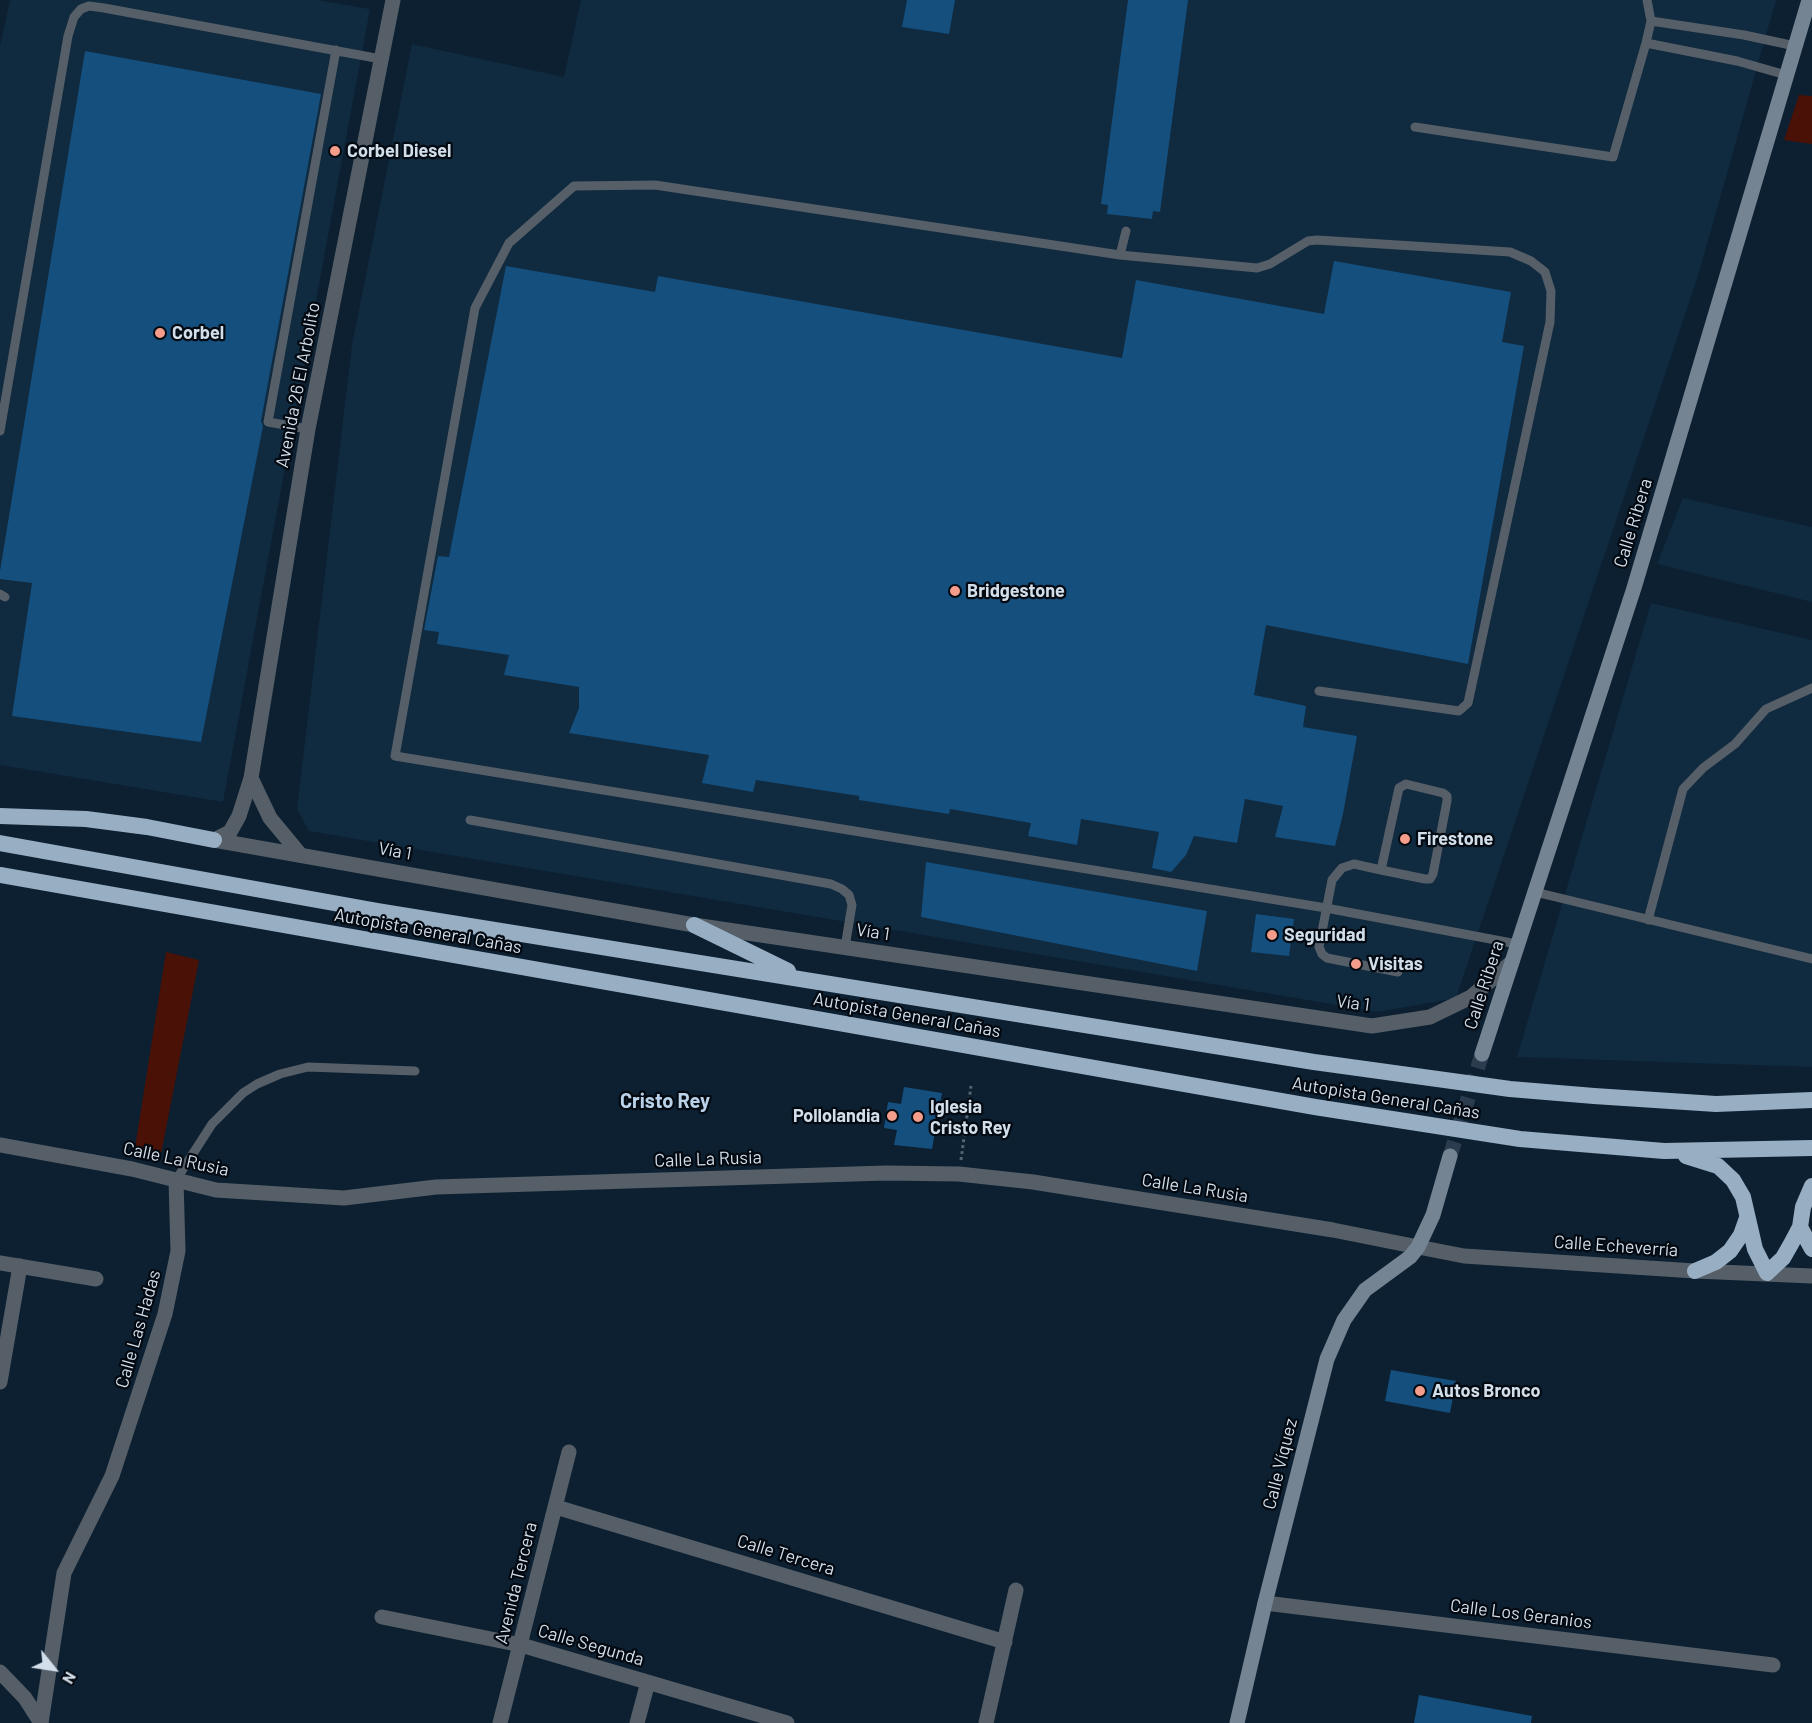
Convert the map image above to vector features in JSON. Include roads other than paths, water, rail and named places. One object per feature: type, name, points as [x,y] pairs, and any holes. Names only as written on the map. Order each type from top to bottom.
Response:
[{"type":"highway","points":[[0,816],[86,819],[147,827],[214,840]]},
{"type":"highway","name":"Autopista General Cañas","points":[[0,843],[378,911],[1314,1062],[1510,1089],[1716,1104],[1812,1100]]},
{"type":"highway","name":"Autopista General Cañas","points":[[0,875],[1315,1107],[1520,1139],[1664,1151],[1812,1148]]},
{"type":"highway","points":[[694,925],[804,979]]},
{"type":"highway","points":[[1664,1151],[1718,1166],[1733,1180],[1743,1197],[1755,1249],[1767,1273],[1784,1258],[1800,1227],[1803,1207],[1812,1186]]},
{"type":"highway","points":[[1695,1271],[1716,1262],[1730,1251],[1741,1235],[1748,1218]]},
{"type":"highway","points":[[1800,1227],[1812,1249]]},
{"type":"main road","name":"Calle Ribera","points":[[1482,1054],[1634,588],[1809,0]]},
{"type":"main road","points":[[1418,1247],[1433,1215],[1450,1156]]},
{"type":"main road","name":"Calle Víquez","points":[[1237,1723],[1327,1359],[1344,1320],[1365,1290],[1410,1257],[1418,1247]]},
{"type":"street","points":[[385,0],[386,34]]},
{"type":"street","name":"Avenida 26 El Arbolito","points":[[214,840],[230,832],[239,816],[251,778],[308,429],[393,0]]},
{"type":"street","points":[[251,778],[270,818],[299,854]]},
{"type":"street","name":"Vía 1","points":[[214,840],[694,925],[1372,1026],[1430,1017],[1471,997],[1512,962]]},
{"type":"street","name":"Calle La Rusia","points":[[0,1145],[132,1169],[216,1190],[344,1198],[436,1187],[886,1173],[959,1174],[1045,1183],[1333,1230],[1418,1247]]},
{"type":"street","name":"Calle Las Hadas","points":[[41,1723],[64,1573],[112,1476],[165,1314],[178,1251],[176,1180]]},
{"type":"street","name":"Calle Echeverría","points":[[1418,1247],[1464,1256],[1812,1276]]},
{"type":"street","points":[[0,1263],[96,1279]]},
{"type":"street","points":[[0,1383],[20,1266]]},
{"type":"street","name":"Avenida Tercera","points":[[500,1723],[569,1452]]},
{"type":"street","name":"Calle Tercera","points":[[556,1507],[1005,1642]]},
{"type":"street","points":[[986,1723],[1016,1590]]},
{"type":"street","name":"Calle Los Geranios","points":[[1265,1603],[1773,1665]]},
{"type":"street","name":"Calle Segunda","points":[[382,1617],[520,1645],[787,1723]]},
{"type":"street","points":[[0,1672],[25,1698],[41,1723]]},
{"type":"street","points":[[637,1723],[648,1682]]},
{"type":"lane","points":[[1414,127],[1613,157],[1651,21],[1647,0]]},
{"type":"lane","points":[[0,431],[68,36],[74,17],[81,9],[89,6],[104,8],[381,59]]},
{"type":"lane","points":[[1651,21],[1744,35],[1795,46]]},
{"type":"lane","points":[[1646,43],[1786,75]]},
{"type":"lane","points":[[308,429],[268,422],[336,50]]},
{"type":"lane","points":[[1319,691],[1459,711],[1468,703],[1550,322],[1551,291],[1545,272],[1531,261],[1510,252],[1317,240],[1308,241],[1270,264],[1257,268],[1120,255],[655,185],[574,186],[509,243],[475,308],[395,756],[1326,908],[1517,944]]},
{"type":"lane","points":[[1120,255],[1126,231]]},
{"type":"lane","points":[[1648,920],[1683,789],[1703,768],[1735,744],[1766,709],[1812,688]]},
{"type":"lane","points":[[1382,870],[1401,785],[1406,784],[1443,793],[1447,801],[1433,874],[1430,879],[1382,870],[1354,864],[1342,868],[1332,880],[1319,947],[1322,954],[1327,958],[1398,972]]},
{"type":"lane","points":[[470,820],[831,884],[842,889],[849,896],[852,905],[845,947]]},
{"type":"lane","points":[[1534,892],[1812,959]]},
{"type":"lane","points":[[176,1180],[212,1124],[243,1093],[257,1084],[280,1074],[308,1067],[415,1071]]},
{"type":"tunnel","points":[[1450,1156],[1482,1054]]},
{"type":"place","name":"Corbel Diesel","points":[[335,151]]},
{"type":"place","name":"Corbel","points":[[160,333]]},
{"type":"place","name":"Bridgestone","points":[[955,591]]},
{"type":"place","name":"Firestone","points":[[1405,839]]},
{"type":"place","name":"Seguridad","points":[[1272,935]]},
{"type":"place","name":"Visitas","points":[[1356,964]]},
{"type":"place","name":"Pollolandia","points":[[892,1116]]},
{"type":"place","name":"Iglesia Cristo Rey","points":[[918,1117]]},
{"type":"place","name":"Autos Bronco","points":[[1420,1391]]},
{"type":"district","name":"Cristo Rey","points":[[665,1101]]}]
